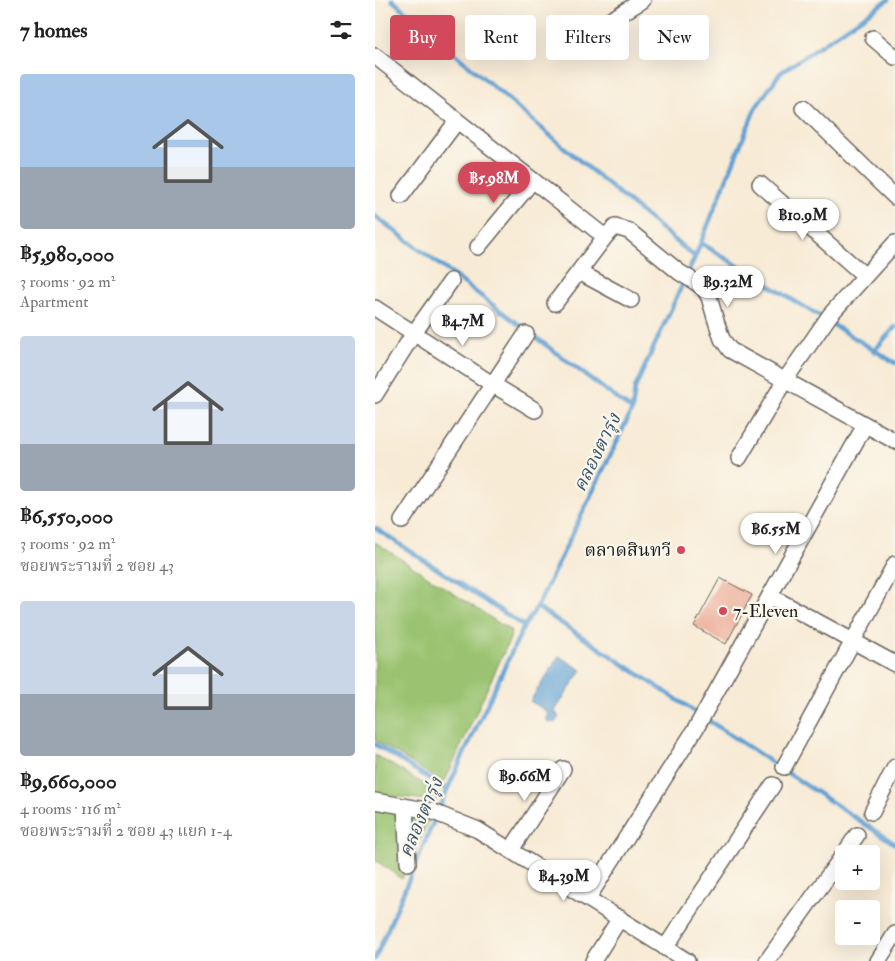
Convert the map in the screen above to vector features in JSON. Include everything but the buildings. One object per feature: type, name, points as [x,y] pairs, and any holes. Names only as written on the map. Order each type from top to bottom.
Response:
[{"type":"street","points":[[619,15],[643,0]]},
{"type":"street","points":[[873,38],[895,57]]},
{"type":"street","points":[[376,59],[605,237]]},
{"type":"street","points":[[803,108],[895,197]]},
{"type":"street","points":[[401,196],[457,121]]},
{"type":"street","points":[[479,247],[533,180]]},
{"type":"street","points":[[760,184],[865,276]]},
{"type":"street","points":[[555,303],[615,226],[629,231],[679,272],[700,285],[709,297],[722,339],[730,350],[895,441]]},
{"type":"street","points":[[739,458],[785,380],[830,315],[895,243]]},
{"type":"street","points":[[579,272],[631,300]]},
{"type":"street","points":[[375,395],[451,281]]},
{"type":"street","points":[[375,308],[535,410]]},
{"type":"street","points":[[402,521],[526,334]]},
{"type":"street","points":[[588,898],[696,728],[865,424]]},
{"type":"street","points":[[784,767],[895,564]]},
{"type":"street","points":[[770,596],[895,664]]},
{"type":"street","points":[[872,812],[895,766]]},
{"type":"street","points":[[511,850],[563,769]]},
{"type":"street","points":[[665,948],[773,786]]},
{"type":"street","points":[[375,801],[431,811],[478,830],[687,961]]},
{"type":"street","points":[[405,807],[408,863]]},
{"type":"street","points":[[850,845],[857,836]]},
{"type":"street","points":[[767,961],[835,867]]},
{"type":"street","points":[[593,961],[620,918]]},
{"type":"street","points":[[877,961],[895,934]]},
{"type":"green space","points":[[375,542],[511,631],[510,639],[444,783],[375,740]]},
{"type":"green space","points":[[375,755],[439,793],[436,801],[375,794]]},
{"type":"green space","points":[[375,810],[412,816],[428,821],[402,879],[375,860]]},
{"type":"water","points":[[559,656],[582,670],[555,711],[559,717],[555,723],[548,722],[546,718],[549,713],[530,701]]},
{"type":"waterway","points":[[392,0],[695,257]]},
{"type":"waterway","name":"คลองตารุ่ง","points":[[375,959],[447,790],[524,626],[537,607],[632,410],[635,388],[695,257],[755,109],[780,73],[888,0]]},
{"type":"waterway","points":[[375,216],[632,410]]},
{"type":"waterway","points":[[701,243],[895,363]]},
{"type":"waterway","points":[[874,351],[895,327]]},
{"type":"waterway","points":[[375,528],[524,626]]},
{"type":"waterway","points":[[537,607],[895,844]]},
{"type":"waterway","points":[[375,744],[447,790]]},
{"type":"place","name":"ตลาดสินทวี","points":[[681,550]]},
{"type":"place","name":"7-Eleven","points":[[723,611]]}]
